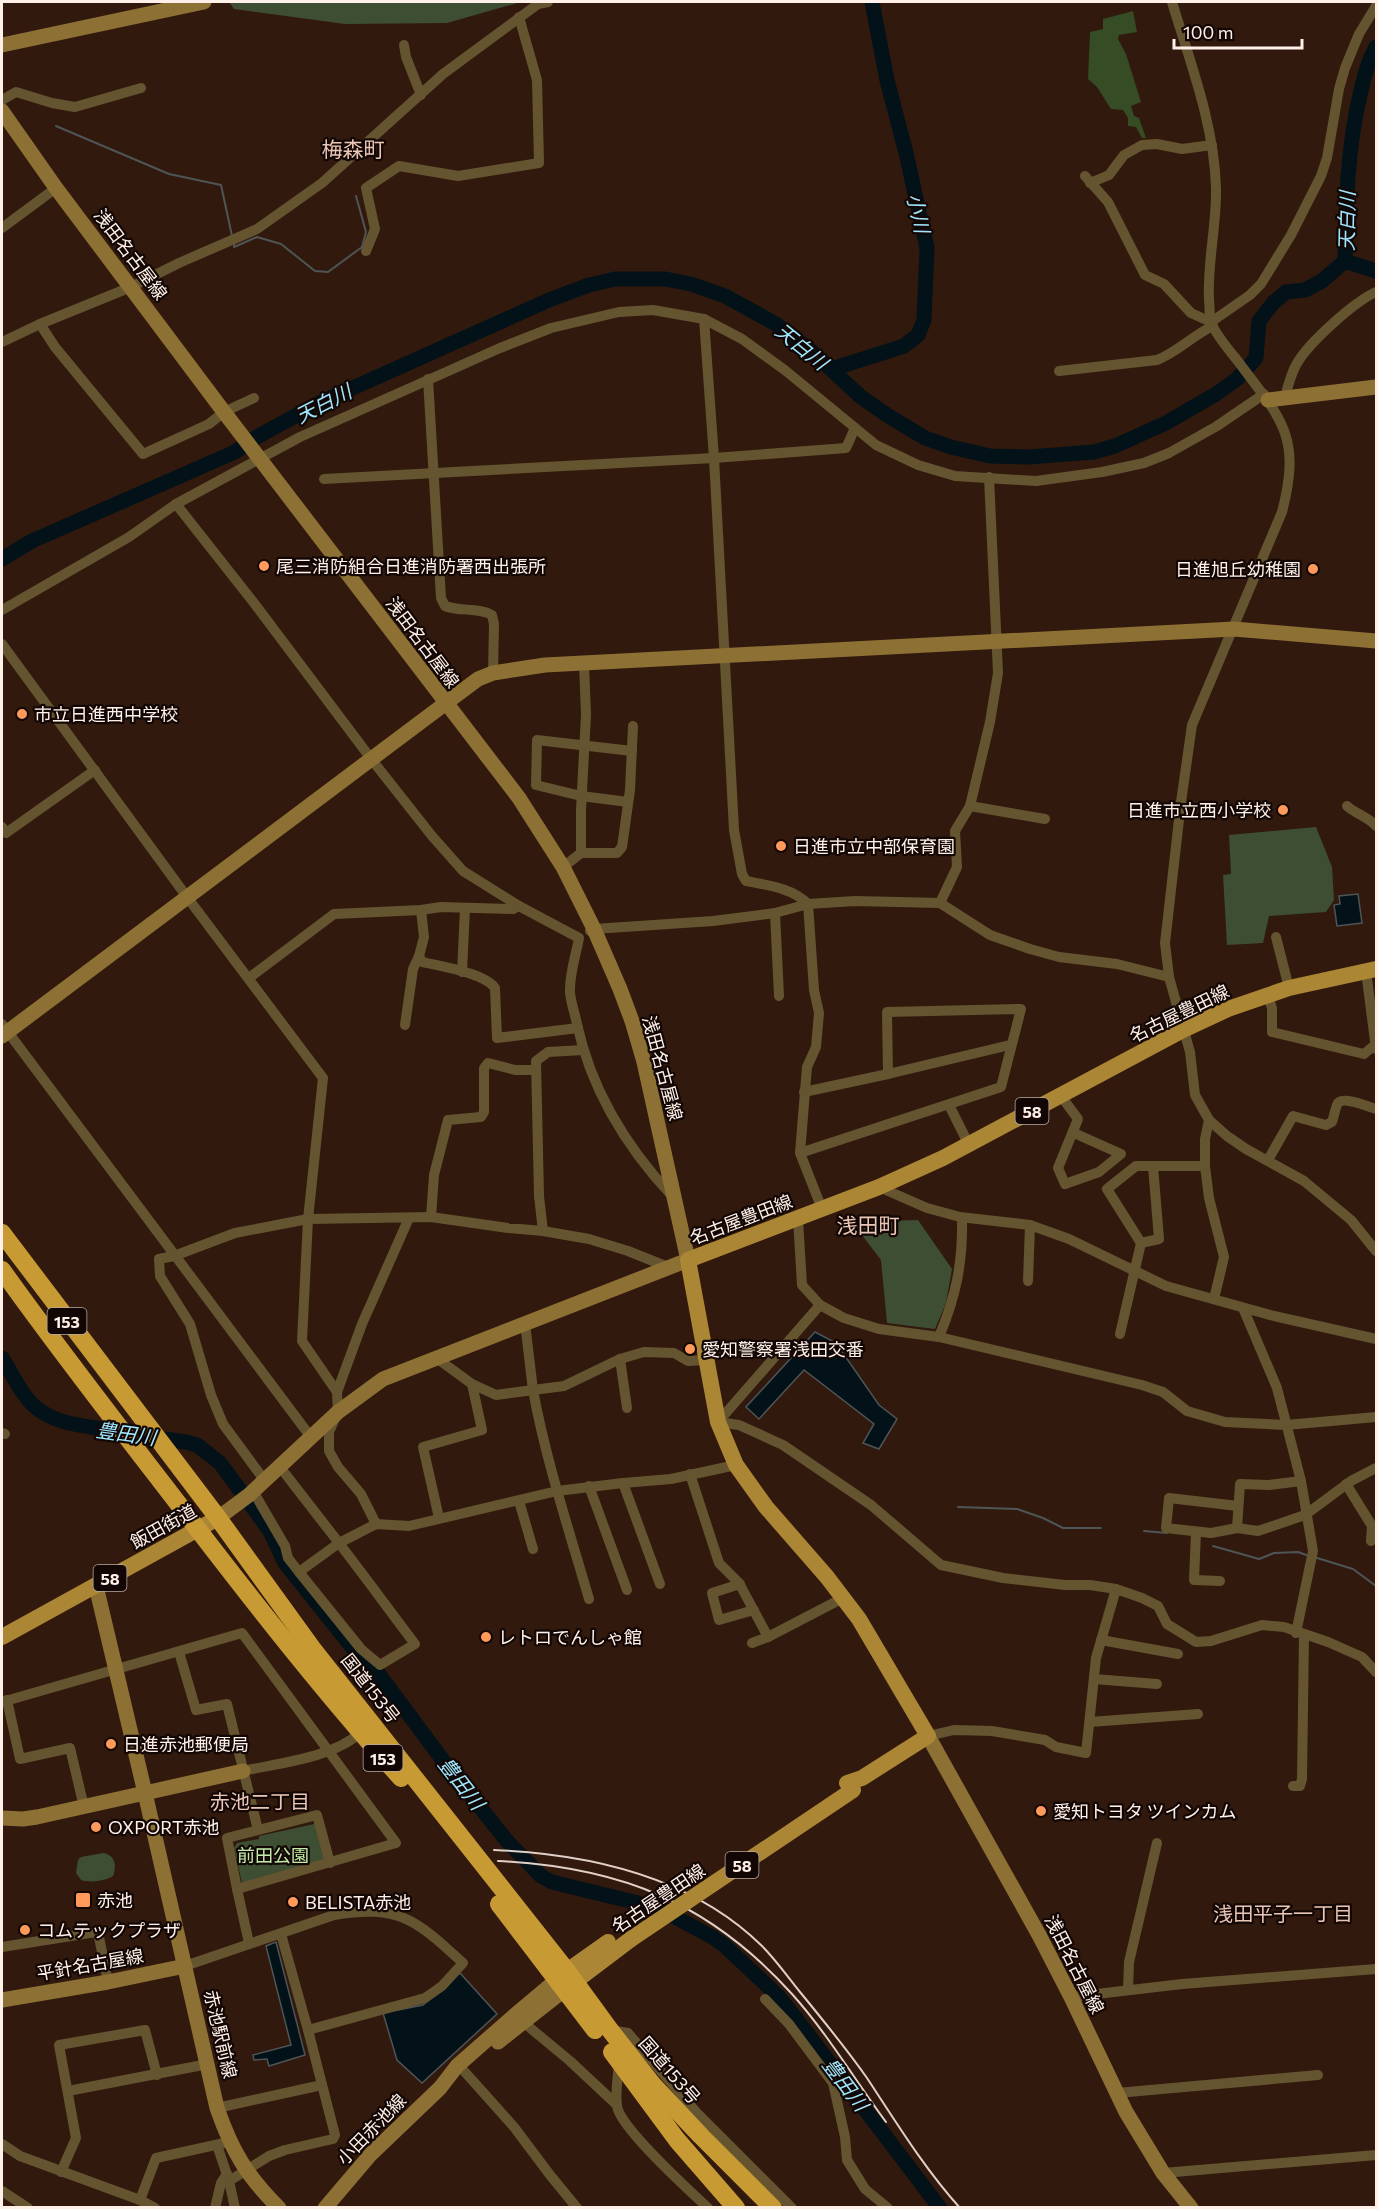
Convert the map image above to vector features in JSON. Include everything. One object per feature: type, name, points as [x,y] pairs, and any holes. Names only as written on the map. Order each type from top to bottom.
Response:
[{"type":"highway","name":"国道153号","points":[[2,1233],[172,1459],[220,1517],[312,1648],[565,1981],[619,2061],[677,2140],[736,2208]]},
{"type":"highway","name":"国道153号","points":[[2,1270],[68,1363],[280,1636],[360,1733],[413,1791],[565,1981],[610,2030],[669,2102],[773,2208]]},
{"type":"main road","name":"名古屋豊田線","points":[[565,1981],[628,1934],[933,1734],[843,1598],[766,1507],[736,1466],[718,1422],[688,1260],[879,1187],[969,1145],[1183,1030],[1228,1009],[1289,988],[1371,970]]},
{"type":"main road","name":"飯田街道","points":[[2,1637],[220,1517]]},
{"type":"street","points":[[2,45],[204,2]]},
{"type":"street","points":[[2,342],[257,230],[322,183],[443,74],[541,2]]},
{"type":"street","points":[[1172,2],[1212,145],[1216,189],[1210,252],[1209,294],[1212,324],[1266,397],[1288,438],[1290,472],[1282,512],[1192,725],[1180,802],[1165,942],[1169,977],[1190,1053],[1195,1095],[1209,1120],[1227,1136],[1304,1180],[1351,1220],[1377,1251]]},
{"type":"street","points":[[1059,371],[1157,360],[1167,356],[1251,295],[1261,284],[1291,235],[1321,176],[1327,158],[1345,68],[1359,34],[1377,6]]},
{"type":"street","points":[[366,251],[375,229],[366,188],[399,166],[458,176],[539,163],[537,80],[519,17]]},
{"type":"street","points":[[404,45],[406,57],[421,95]]},
{"type":"street","points":[[2,100],[16,92],[51,103],[75,107],[141,88]]},
{"type":"street","name":"浅田名古屋線","points":[[2,111],[56,188],[224,412],[519,798],[563,867],[594,929],[620,989],[644,1062],[688,1260]]},
{"type":"street","points":[[1212,145],[1182,149],[1156,144],[1142,145],[1124,155],[1109,176],[1088,179],[1108,202],[1145,275],[1164,284],[1191,313],[1212,324]]},
{"type":"street","points":[[2,228],[56,188]]},
{"type":"street","points":[[1285,397],[1294,367],[1304,352],[1346,312],[1377,292]]},
{"type":"street","points":[[2,610],[129,537],[176,504],[300,437],[428,379],[551,328],[619,312],[653,310],[704,319],[742,339],[786,371],[876,445],[918,465],[955,476],[1036,481],[1061,479],[1144,463],[1169,453],[1266,397],[1377,387]]},
{"type":"street","points":[[704,319],[714,458],[734,830],[742,874],[746,881],[800,895],[808,904],[814,990],[819,1013],[816,1047],[807,1067],[800,1153],[822,1209]]},
{"type":"street","points":[[40,324],[55,347],[143,454],[209,424],[224,412],[254,398]]},
{"type":"street","points":[[428,379],[441,598],[445,606],[454,610],[484,610],[492,615],[494,624],[493,673]]},
{"type":"street","points":[[324,479],[714,458],[846,448],[855,428]]},
{"type":"street","points":[[940,903],[957,867],[955,831],[970,806],[990,722],[998,673],[989,477]]},
{"type":"street","points":[[176,504],[372,760],[463,871],[519,906],[579,938]]},
{"type":"street","points":[[310,1436],[3,1030],[187,897],[445,703],[478,679],[493,673],[545,665],[1234,629],[1377,641]]},
{"type":"street","points":[[2,644],[323,1078],[308,1219],[302,1341],[337,1392]]},
{"type":"street","points":[[581,853],[581,796],[586,715],[584,664]]},
{"type":"street","points":[[563,867],[581,853],[616,853],[622,847],[628,802],[633,726]]},
{"type":"street","points":[[628,802],[581,796],[536,786],[537,740],[632,751]]},
{"type":"street","points":[[2,827],[6,833],[95,770]]},
{"type":"street","points":[[970,806],[1046,819]]},
{"type":"street","points":[[1347,806],[1356,814],[1370,819],[1377,826]]},
{"type":"street","points":[[676,1200],[655,1178],[627,1139],[590,1071],[583,1050],[570,991],[579,938],[594,929],[713,921],[775,913],[808,904],[855,901],[940,903],[990,935],[1030,949],[1059,957],[1086,958],[1117,964],[1169,977]]},
{"type":"street","points":[[249,978],[334,914],[441,907],[513,909],[519,906]]},
{"type":"street","points":[[462,972],[465,908]]},
{"type":"street","points":[[405,1025],[413,969],[424,937],[421,910]]},
{"type":"street","points":[[775,913],[779,996]]},
{"type":"street","points":[[1276,937],[1289,988]]},
{"type":"street","points":[[419,956],[422,962],[491,982],[495,988],[497,1038],[578,1028]]},
{"type":"street","points":[[1268,996],[1272,1008],[1272,1032],[1364,1054],[1376,1047],[1371,970]]},
{"type":"street","points":[[800,1153],[1001,1087],[1021,1009],[887,1012],[888,1074]]},
{"type":"street","points":[[804,1092],[1010,1045]]},
{"type":"street","points":[[543,1231],[539,1196],[536,1061],[544,1054],[583,1050]]},
{"type":"street","points":[[431,1218],[434,1175],[448,1120],[481,1117],[484,1112],[484,1068],[488,1063],[515,1070],[536,1070]]},
{"type":"street","points":[[1060,1096],[1078,1119],[1058,1168],[1065,1184],[1099,1172],[1121,1154],[1074,1133]]},
{"type":"street","points":[[1268,1160],[1293,1116],[1326,1125],[1332,1122],[1338,1103],[1342,1101],[1347,1100],[1377,1109]]},
{"type":"street","points":[[949,1105],[969,1145]]},
{"type":"street","points":[[1209,1120],[1205,1139],[1205,1166],[1209,1198],[1224,1257],[1214,1299]]},
{"type":"street","points":[[1120,1334],[1141,1243],[1107,1189],[1136,1166],[1205,1166]]},
{"type":"street","points":[[1141,1243],[1159,1239],[1153,1166]]},
{"type":"street","points":[[879,1187],[927,1208],[962,1218],[1030,1225],[1069,1239],[1166,1286],[1243,1308],[1377,1339]]},
{"type":"street","points":[[376,1524],[361,1494],[338,1467],[329,1451],[329,1432],[338,1412],[337,1392],[362,1324],[409,1218]]},
{"type":"street","points":[[280,1467],[415,1644],[380,1665],[362,1649],[288,1558],[285,1546],[223,1424],[211,1395],[190,1324],[159,1276],[159,1259],[174,1256],[235,1233],[308,1219],[431,1218],[543,1231],[589,1239],[668,1267]]},
{"type":"street","points":[[939,1337],[952,1305],[958,1277],[962,1218]]},
{"type":"street","points":[[798,1219],[802,1285],[820,1305],[843,1318],[879,1329],[939,1337],[1142,1385],[1163,1392],[1187,1411],[1225,1422],[1286,1425],[1377,1417]]},
{"type":"street","points":[[1028,1281],[1030,1225]]},
{"type":"street","points":[[220,1517],[256,1489],[338,1412],[383,1379],[688,1260]]},
{"type":"street","points":[[718,1422],[820,1305]]},
{"type":"street","points":[[1243,1308],[1277,1388],[1301,1481],[1305,1515],[1313,1551],[1300,1634],[1302,1779],[1300,1786],[1293,1786]]},
{"type":"street","points":[[525,1323],[538,1419],[589,1599]]},
{"type":"street","points":[[435,1357],[472,1384],[496,1395],[564,1386],[620,1359],[644,1353],[674,1353],[688,1361],[706,1360]]},
{"type":"street","points":[[620,1359],[627,1408]]},
{"type":"street","points":[[439,1518],[423,1447],[482,1430],[472,1384]]},
{"type":"street","points":[[718,1422],[739,1425],[783,1444],[871,1505],[941,1566],[1003,1578],[1116,1589],[1158,1606],[1167,1624],[1196,1642],[1211,1641],[1262,1625],[1284,1627],[1300,1634],[1328,1641],[1362,1657],[1377,1672]]},
{"type":"street","points":[[299,1572],[339,1543],[376,1524],[409,1526],[557,1491],[671,1479],[736,1466]]},
{"type":"street","points":[[1238,1506],[1169,1498],[1166,1528],[1211,1533],[1237,1528],[1258,1531],[1305,1515],[1346,1484],[1377,1468]]},
{"type":"street","points":[[690,1474],[719,1563],[740,1584],[768,1637]]},
{"type":"street","points":[[1237,1528],[1240,1484],[1269,1485],[1301,1481]]},
{"type":"street","points":[[623,1483],[660,1584]]},
{"type":"street","points":[[1346,1484],[1372,1526],[1371,1541]]},
{"type":"street","points":[[589,1486],[627,1590]]},
{"type":"street","points":[[519,1501],[533,1550]]},
{"type":"street","points":[[1196,1532],[1194,1580],[1220,1581]]},
{"type":"street","points":[[740,1584],[712,1593],[719,1620],[754,1610]]},
{"type":"street","name":"赤池駅前線","points":[[96,1586],[208,2064],[223,2143],[279,2208]]},
{"type":"street","points":[[933,1734],[954,1730],[992,1731],[1045,1740],[1056,1747],[1083,1753],[1087,1751],[1094,1679],[1101,1640],[1116,1589]]},
{"type":"street","points":[[752,1643],[843,1598]]},
{"type":"street","points":[[84,1807],[70,1748],[20,1760],[4,1701],[242,1633],[380,1818],[396,1843],[237,1889]]},
{"type":"street","points":[[1101,1640],[1178,1654]]},
{"type":"street","points":[[179,1652],[196,1710],[227,1704],[258,1830]]},
{"type":"street","points":[[1094,1679],[1157,1684]]},
{"type":"street","points":[[1090,1722],[1198,1714]]},
{"type":"street","points":[[2,1818],[23,1819],[84,1807],[328,1751],[360,1733]]},
{"type":"street","name":"浅田名古屋線","points":[[933,1734],[1071,1997],[1144,2144],[1163,2173],[1191,2208]]},
{"type":"street","points":[[249,1944],[227,1838],[317,1815],[330,1863]]},
{"type":"street","points":[[1128,1990],[1129,1962],[1157,1843]]},
{"type":"street","points":[[185,1966],[334,1915],[358,1911],[382,1911],[414,1923],[431,1934],[463,1963],[442,1986],[425,1998],[308,2030]]},
{"type":"street","points":[[2,1947],[96,1932],[108,1982]]},
{"type":"street","points":[[215,2208],[221,2183],[228,2178],[269,2156],[333,2139],[335,2135],[281,1934]]},
{"type":"street","name":"平針名古屋線","points":[[2,2000],[185,1966]]},
{"type":"street","points":[[1071,1997],[1182,1984],[1377,1969]]},
{"type":"street","name":"小田赤池線","points":[[447,2080],[464,2071],[523,2022],[565,1981]]},
{"type":"street","name":"小田赤池線","points":[[325,2208],[371,2154],[447,2080],[458,2066],[565,1981]]},
{"type":"street","points":[[765,1999],[789,2024],[834,2084],[845,2137],[847,2160],[865,2189],[888,2208]]},
{"type":"street","points":[[523,2022],[570,2061],[617,2105]]},
{"type":"street","points":[[61,2172],[76,2138],[59,2045],[145,2030],[157,2075]]},
{"type":"street","points":[[610,2030],[628,2033],[697,2113],[792,2208]]},
{"type":"street","points":[[619,2061],[617,2105],[620,2115],[655,2157],[708,2208]]},
{"type":"street","points":[[68,2091],[208,2064]]},
{"type":"street","points":[[464,2071],[514,2127],[577,2208]]},
{"type":"street","points":[[1117,2093],[1318,2076]]},
{"type":"street","points":[[217,2108],[322,2085]]},
{"type":"street","points":[[140,2200],[156,2158],[223,2143],[234,2208]]},
{"type":"street","points":[[2,2144],[20,2156],[140,2200],[155,2208]]},
{"type":"street","points":[[1163,2173],[1377,2155]]},
{"type":"street","points":[[2,2192],[20,2206]]},
{"type":"green space","points":[[229,2],[521,2],[447,23],[345,24],[234,9]]},
{"type":"green space","points":[[1133,11],[1137,32],[1119,35],[1118,39],[1126,54],[1141,102],[1131,106],[1134,116],[1139,118],[1146,138],[1142,138],[1136,127],[1128,126],[1128,118],[1123,110],[1111,109],[1097,87],[1088,79],[1090,32],[1103,29],[1103,19]]},
{"type":"green space","points":[[1316,827],[1332,867],[1334,900],[1326,912],[1269,916],[1263,943],[1227,945],[1223,875],[1231,874],[1229,835]]},
{"type":"green space","points":[[918,1220],[952,1269],[946,1303],[935,1329],[887,1323],[881,1260],[852,1222]]},
{"type":"green space","name":"前田公園","points":[[314,1824],[317,1827],[325,1859],[242,1883],[234,1848],[237,1843]]},
{"type":"green space","points":[[103,1853],[114,1861],[113,1876],[97,1881],[81,1880],[76,1873],[78,1860],[81,1857]]},
{"type":"shaded area","points":[[1358,894],[1362,923],[1337,926],[1334,905],[1340,904],[1339,896]]},
{"type":"shaded area","points":[[815,1332],[836,1343],[879,1405],[897,1419],[879,1449],[863,1443],[874,1424],[804,1370],[759,1419],[746,1407]]},
{"type":"shaded area","points":[[276,1942],[305,2055],[269,2066],[267,2059],[254,2060],[253,2055],[291,2045],[266,1946]]},
{"type":"shaded area","points":[[460,1973],[497,2014],[422,2083],[397,2060],[383,2013],[423,2005]]},
{"type":"waterway","name":"小川","points":[[832,369],[904,346],[918,335],[924,320],[927,248],[887,80],[872,2]]},
{"type":"waterway","name":"天白川","points":[[2,559],[32,541],[235,452],[257,437],[317,404],[549,300],[589,285],[615,279],[665,279],[691,284],[725,296],[776,324],[809,349],[861,397],[887,415],[925,438],[951,447],[990,456],[1029,457],[1094,452],[1115,446],[1166,423],[1237,379],[1256,358],[1259,321],[1273,303],[1286,292],[1305,290],[1322,281],[1345,261],[1352,136],[1364,77],[1376,47]]},
{"type":"waterway","points":[[56,126],[169,174],[221,185],[232,236]]},
{"type":"waterway","points":[[234,244],[234,247],[257,237],[281,244],[315,271],[328,272],[362,247],[366,232],[356,196]]},
{"type":"waterway","points":[[1345,261],[1376,271]]},
{"type":"waterway","name":"豊田川","points":[[2,1358],[27,1399],[51,1417],[72,1424],[186,1442],[197,1445],[220,1463],[270,1531],[285,1563],[356,1652],[372,1665],[507,1841],[541,1876],[552,1882],[638,1903],[675,1917],[725,1946],[778,1996],[940,2208]]},
{"type":"waterway","points":[[958,1507],[1017,1509],[1063,1528],[1101,1528]]},
{"type":"waterway","points":[[1144,1531],[1167,1533]]},
{"type":"waterway","points":[[1213,1546],[1259,1559],[1274,1553],[1298,1552],[1309,1556]]},
{"type":"waterway","points":[[1314,1557],[1353,1569],[1376,1586]]},
{"type":"railway","points":[[494,1850],[566,1857],[637,1873],[704,1902],[734,1922],[777,1962],[834,2034],[867,2078],[922,2161],[960,2208]]},
{"type":"railway","points":[[498,1861],[584,1871],[623,1881],[660,1895],[695,1913],[728,1935],[761,1962],[805,2009],[886,2122]]},
{"type":"place","name":"尾三消防組合日進消防署西出張所","points":[[264,566]]},
{"type":"place","name":"日進旭丘幼稚園","points":[[1313,569]]},
{"type":"place","name":"市立日進西中学校","points":[[22,714]]},
{"type":"place","name":"日進市立西小学校","points":[[1283,810]]},
{"type":"place","name":"日進市立中部保育園","points":[[781,846]]},
{"type":"place","name":"愛知警察署浅田交番","points":[[690,1349]]},
{"type":"place","name":"レトロでんしゃ館","points":[[486,1637]]},
{"type":"place","name":"日進赤池郵便局","points":[[111,1744]]},
{"type":"place","name":"愛知トヨタ ツインカム","points":[[1041,1811]]},
{"type":"place","name":"OXPORT赤池","points":[[96,1827]]},
{"type":"place","name":"赤池","points":[[83,1900]]},
{"type":"place","name":"BELISTA赤池","points":[[293,1902]]},
{"type":"place","name":"コムテックプラザ","points":[[25,1930]]},
{"type":"district","name":"梅森町","points":[[353,148]]},
{"type":"district","name":"浅田町","points":[[868,1224]]},
{"type":"district","name":"赤池二丁目","points":[[260,1801]]},
{"type":"district","name":"浅田平子一丁目","points":[[1283,1913]]}]
